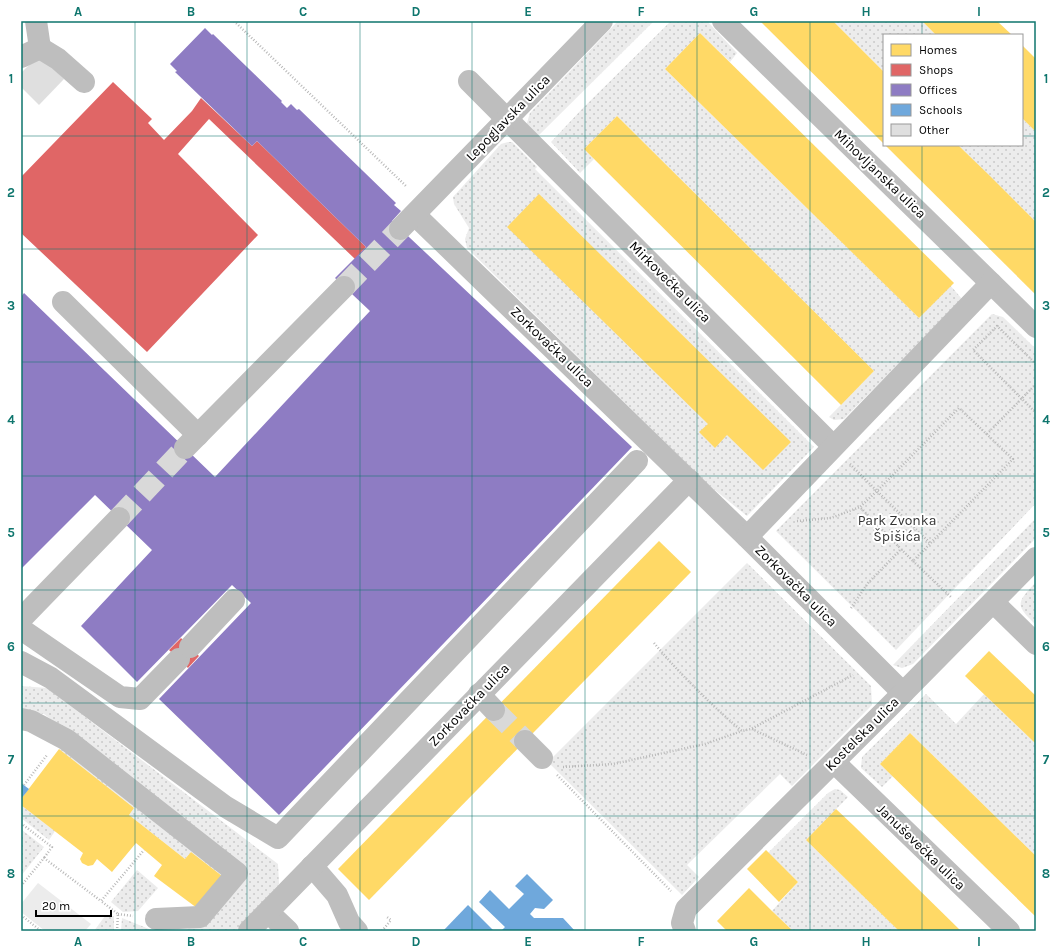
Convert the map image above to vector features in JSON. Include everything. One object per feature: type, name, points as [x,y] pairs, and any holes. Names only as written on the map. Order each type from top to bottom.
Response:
[{"type":"street","points":[[36,21],[31,53],[58,59],[84,82]]},
{"type":"street","name":"Lepoglavska ulica","points":[[408,222],[602,21]]},
{"type":"street","name":"Mihovljanska ulica","points":[[723,21],[1036,327]]},
{"type":"street","name":"Mirkovečka ulica","points":[[469,81],[508,118],[833,446]]},
{"type":"street","name":"Zorkovačka ulica","points":[[408,222],[689,480],[903,693]]},
{"type":"street","points":[[747,537],[991,283]]},
{"type":"street","points":[[63,302],[192,442],[344,287]]},
{"type":"street","points":[[21,662],[51,678],[226,807],[278,838],[637,460]]},
{"type":"street","name":"Zorkovačka ulica","points":[[249,931],[312,866],[487,702],[689,480]]},
{"type":"street","points":[[21,619],[119,518]]},
{"type":"street","name":"Kostelska ulica","points":[[686,909],[831,766],[1036,558]]},
{"type":"street","points":[[21,629],[120,697],[140,699],[234,600]]},
{"type":"street","points":[[993,602],[1036,644]]},
{"type":"street","points":[[21,719],[31,721],[61,737],[237,872],[200,917],[156,919]]},
{"type":"street","points":[[525,741],[546,763]]},
{"type":"street","name":"Januševečka ulica","points":[[831,766],[1009,931]]},
{"type":"street","points":[[312,866],[337,895],[349,922],[357,931]]},
{"type":"street","points":[[685,931],[682,923],[686,909]]},
{"type":"street","points":[[268,912],[288,931]]},
{"type":"path","points":[[234,21],[406,185]]},
{"type":"path","points":[[1036,364],[997,326],[973,350],[1036,413]]},
{"type":"path","points":[[987,434],[1036,384]]},
{"type":"path","points":[[776,506],[792,521],[831,518],[860,507],[959,408],[1014,459],[913,560]]},
{"type":"path","points":[[833,446],[930,543]]},
{"type":"path","points":[[860,507],[952,598]]},
{"type":"path","points":[[837,628],[868,583],[901,549]]},
{"type":"path","points":[[654,643],[677,670],[714,708],[742,731]]},
{"type":"path","points":[[546,763],[613,764],[705,744],[752,729],[858,673]]},
{"type":"path","points":[[752,729],[831,766]]},
{"type":"path","points":[[24,785],[61,737]]},
{"type":"path","points":[[546,763],[674,894],[676,908],[686,909]]},
{"type":"path","points":[[21,825],[22,824],[52,847],[21,886]]},
{"type":"path","points":[[101,901],[144,850]]},
{"type":"path","points":[[44,858],[118,914],[117,931]]},
{"type":"path","points":[[21,915],[41,931]]},
{"type":"path","points":[[382,931],[391,920],[387,917]]},
{"type":"green space","points":[[618,21],[654,21],[537,137],[526,126],[530,113]]},
{"type":"green space","points":[[671,21],[707,21],[737,53],[730,62],[700,33],[665,69],[919,318],[950,285],[962,299],[844,419],[834,420],[829,417],[874,371],[617,116],[584,149],[594,159],[580,173],[551,142],[583,108]]},
{"type":"green space","points":[[833,21],[922,21],[935,34],[883,34],[883,71]]},
{"type":"green space","points":[[1023,119],[1036,132],[1036,222],[959,146],[1023,146]]},
{"type":"green space","points":[[512,142],[537,167],[535,169],[814,447],[747,516],[705,482],[467,248],[465,239],[469,228],[454,204],[453,197],[501,144]]},
{"type":"green space","name":"Park Zvonka Špišića","points":[[992,314],[1003,317],[1036,349],[1036,503],[896,650],[776,531]]},
{"type":"green space","points":[[1036,518],[1036,538],[913,664],[902,668],[893,665]]},
{"type":"green space","points":[[747,563],[871,686],[872,705],[792,786],[780,774],[687,865],[699,877],[682,895],[548,762]]},
{"type":"green space","points":[[1036,582],[1036,625],[1024,613],[1021,608],[1021,604],[1025,595]]},
{"type":"green space","points":[[21,686],[47,688],[278,864],[279,884],[236,931],[186,931],[247,870],[44,714],[21,710]]},
{"type":"green space","points":[[926,694],[956,724],[984,694],[1036,744],[1036,856],[910,733],[880,764],[893,776],[882,787],[861,768],[862,757]]},
{"type":"green space","points":[[64,744],[223,868],[222,876],[191,852],[185,859],[129,815],[134,808],[59,749]]},
{"type":"green space","points":[[835,789],[840,790],[848,797],[806,840],[899,931],[793,931],[772,911],[798,882],[768,853],[828,793]]},
{"type":"green space","points":[[21,805],[55,831],[49,840],[21,818]]},
{"type":"green space","points":[[22,830],[44,847],[21,876],[21,832]]},
{"type":"green space","points":[[137,870],[158,888],[138,911],[123,912],[111,902]]},
{"type":"green space","points":[[38,883],[91,924],[85,931],[45,931],[21,912],[21,904]]},
{"type":"green space","points":[[105,916],[114,916],[114,931],[94,931]]},
{"type":"green space","points":[[122,918],[154,931],[121,931]]},
{"type":"building: Homes","points":[[760,21],[833,21],[883,71],[883,143]]},
{"type":"building: Homes","points":[[922,21],[997,21],[1011,34],[935,34]]},
{"type":"building: Homes","points":[[700,33],[954,283],[919,318],[665,69]]},
{"type":"building: Homes","points":[[1023,46],[1036,59],[1036,132],[1023,119]]},
{"type":"building: Homes","points":[[617,116],[874,371],[841,405],[584,149]]},
{"type":"building: Homes","points":[[886,146],[959,146],[989,175],[1036,222],[1036,295]]},
{"type":"building: Homes","points":[[539,194],[791,442],[763,470],[727,435],[715,448],[699,432],[708,424],[507,227]]},
{"type":"building: Homes","points":[[659,541],[691,572],[369,900],[338,869]]},
{"type":"building: Homes","points":[[989,651],[1036,696],[1036,744],[965,676]]},
{"type":"building: Homes","points":[[910,733],[1036,856],[1036,917],[880,764]]},
{"type":"building: Homes","points":[[59,749],[134,808],[129,815],[185,859],[191,852],[222,876],[197,908],[154,876],[162,865],[136,843],[112,872],[97,859],[93,865],[88,866],[82,863],[80,859],[83,853],[21,805],[21,799]]},
{"type":"building: Homes","points":[[836,809],[961,931],[899,931],[859,892],[806,840]]},
{"type":"building: Homes","points":[[766,850],[798,882],[779,902],[747,869]]},
{"type":"building: Homes","points":[[749,888],[793,931],[727,931],[717,921]]},
{"type":"building: Shops","points":[[113,82],[152,119],[148,123],[164,140],[192,111],[201,98],[252,146],[257,141],[366,247],[355,259],[209,119],[178,154],[258,235],[147,352],[21,233],[21,177]]},
{"type":"building: Shops","points":[[181,638],[199,656],[188,668],[169,650]]},
{"type":"building: Offices","points":[[205,28],[282,101],[281,102],[287,108],[291,104],[297,110],[299,109],[396,203],[394,205],[401,211],[392,221],[632,447],[279,815],[159,699],[251,603],[232,585],[137,682],[81,626],[152,550],[95,495],[21,569],[21,297],[24,293],[215,477],[370,311],[335,278],[366,247],[257,141],[252,146],[175,72],[177,71],[170,64]]},
{"type":"building: Schools","points":[[21,783],[29,789],[21,799]]},
{"type":"building: Schools","points":[[527,874],[553,900],[544,909],[535,908],[530,914],[534,918],[563,918],[575,931],[501,931],[505,927],[479,902],[490,890],[509,909],[524,894],[515,886]]},
{"type":"building: Schools","points":[[468,905],[494,931],[443,931]]},
{"type":"building: Other","points":[[39,55],[64,79],[39,105],[21,87],[21,73]]},
{"type":"tunnel","points":[[344,287],[400,229]]},
{"type":"tunnel","points":[[119,518],[185,448]]},
{"type":"tunnel","points":[[494,710],[525,741]]}]
